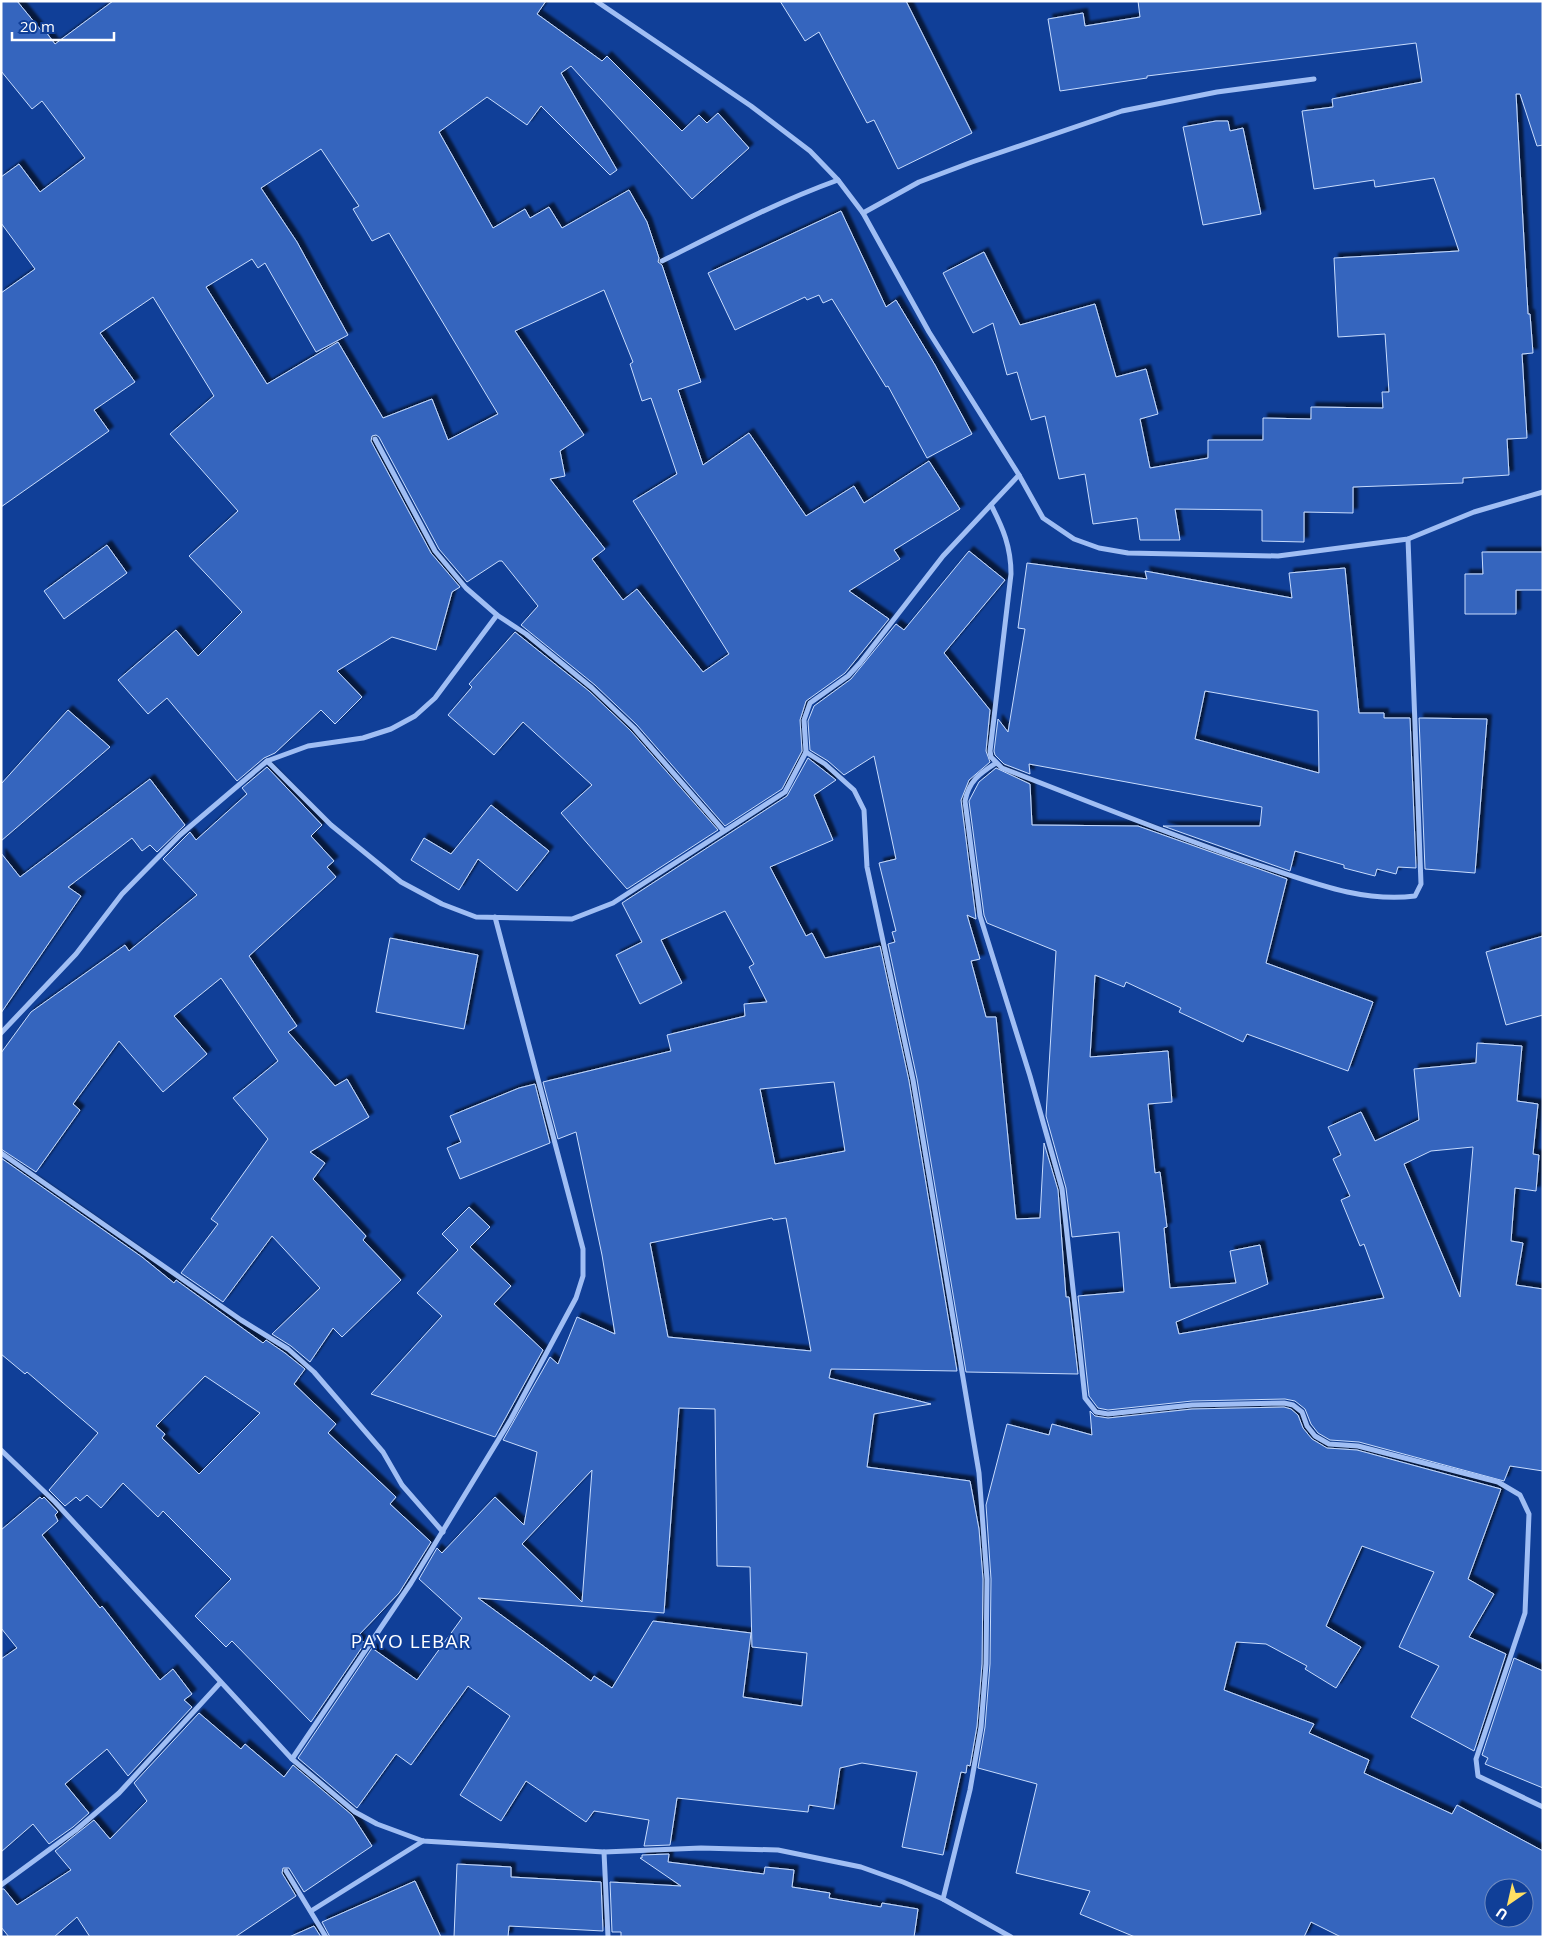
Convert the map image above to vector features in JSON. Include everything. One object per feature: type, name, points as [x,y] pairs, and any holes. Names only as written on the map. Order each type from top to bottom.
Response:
[{"type":"street","points":[[596,1],[751,106],[810,151],[838,180],[863,213],[929,332],[1018,474],[1043,518],[1074,538],[1099,548],[1128,553],[1278,556],[1408,539],[1474,512],[1543,492]]},
{"type":"street","points":[[863,213],[919,182],[1122,111],[1218,92],[1314,79]]},
{"type":"street","points":[[662,262],[764,210],[799,194],[838,180]]},
{"type":"street","points":[[375,439],[435,551],[466,588],[497,615],[526,634],[592,688],[634,728],[723,830]]},
{"type":"street","points":[[267,761],[331,825],[401,882],[442,904],[476,916],[572,919],[584,916],[612,903],[723,830],[774,801],[786,792],[806,752],[804,720],[810,703],[848,676],[860,663],[943,556],[1018,474]]},
{"type":"street","points":[[991,505],[1006,535],[1011,553],[990,751],[996,763],[1002,768],[1196,844],[1304,879],[1368,897],[1415,896],[1421,884],[1408,539]]},
{"type":"street","points":[[1,1033],[76,954],[122,894],[180,835],[267,761],[308,746],[363,738],[391,729],[415,716],[445,685],[497,615]]},
{"type":"street","points":[[806,752],[825,764],[854,790],[864,810],[867,868],[914,1080],[979,1473],[987,1579],[983,1700],[970,1790],[943,1899]]},
{"type":"street","points":[[996,763],[978,774],[968,786],[965,801],[980,916],[1030,1076],[1062,1189],[1085,1398],[1096,1412],[1108,1414],[1192,1405],[1284,1403],[1293,1405],[1302,1412],[1307,1426],[1315,1436],[1329,1444],[1358,1446],[1498,1482],[1520,1495],[1529,1514],[1525,1613],[1476,1759],[1478,1776],[1543,1807]]},
{"type":"street","points":[[292,1760],[358,1664],[443,1532],[511,1419],[576,1298],[583,1276],[583,1249],[495,917]]},
{"type":"street","points":[[1,1153],[241,1320],[288,1349],[314,1372],[382,1452],[402,1484],[443,1532]]},
{"type":"street","points":[[1,1450],[55,1502],[292,1760],[355,1812],[404,1836],[423,1841],[604,1852],[701,1848],[778,1850],[861,1867],[943,1899],[1011,1937]]},
{"type":"street","points":[[1,1886],[76,1830],[118,1793],[220,1683]]},
{"type":"street","points":[[311,1911],[423,1841]]},
{"type":"street","points":[[604,1852],[608,1937]]},
{"type":"street","points":[[286,1871],[326,1937]]},
{"type":"building","points":[[1,1],[17,1],[44,34],[46,32],[55,44],[113,1],[546,1],[537,14],[602,61],[607,56],[682,131],[699,115],[707,123],[718,113],[749,148],[692,199],[571,66],[561,73],[617,170],[610,175],[541,106],[527,125],[487,97],[439,132],[493,228],[525,209],[530,218],[549,207],[562,228],[629,190],[647,222],[659,258],[658,262],[662,265],[701,382],[678,390],[703,465],[749,433],[806,516],[854,486],[864,503],[929,461],[960,509],[894,550],[900,559],[849,591],[889,619],[845,673],[806,701],[800,720],[802,751],[782,789],[725,826],[637,725],[595,685],[521,625],[538,606],[502,561],[499,561],[467,582],[439,549],[379,437],[376,435],[372,436],[371,441],[431,553],[460,587],[452,592],[436,650],[392,637],[337,671],[362,697],[335,724],[321,710],[275,753],[264,758],[237,781],[167,698],[148,714],[118,680],[176,630],[198,656],[242,612],[189,556],[238,511],[170,434],[214,396],[153,297],[100,333],[135,382],[94,410],[109,431],[1,507],[1,293],[35,269],[1,223],[1,177],[19,164],[40,192],[85,158],[42,101],[32,109],[1,71]],"holes":[[[321,149],[359,206],[353,209],[372,241],[389,233],[498,414],[448,440],[432,399],[383,418],[338,342],[267,384],[206,287],[252,259],[258,268],[265,263],[316,352],[348,335],[297,242],[261,188]],[[604,290],[633,362],[630,364],[642,401],[651,398],[677,474],[633,501],[729,654],[703,672],[637,589],[623,600],[592,559],[605,549],[550,479],[565,476],[560,451],[584,435],[515,331]]]},
{"type":"building","points":[[780,1],[906,1],[972,133],[898,169],[874,120],[867,123],[819,32],[805,41]]},
{"type":"building","points":[[1138,1],[1543,1],[1543,145],[1537,146],[1520,94],[1516,94],[1528,314],[1530,314],[1533,353],[1522,354],[1527,438],[1507,439],[1509,475],[1463,478],[1463,483],[1353,487],[1353,513],[1304,512],[1304,542],[1262,541],[1262,510],[1175,509],[1180,540],[1140,540],[1137,518],[1093,524],[1085,474],[1059,479],[1045,416],[1031,420],[1017,372],[1007,375],[993,323],[973,333],[943,273],[984,252],[1020,325],[1095,304],[1116,377],[1146,369],[1158,414],[1140,419],[1150,468],[1208,458],[1208,440],[1263,440],[1263,418],[1311,419],[1311,407],[1383,408],[1382,392],[1389,392],[1385,334],[1338,337],[1334,258],[1459,251],[1434,178],[1375,187],[1374,180],[1314,189],[1302,111],[1333,107],[1332,99],[1422,82],[1416,43],[1147,76],[1147,78],[1060,91],[1048,19],[1083,13],[1085,26],[1140,17]]},
{"type":"building","points":[[1216,121],[1228,121],[1230,131],[1243,128],[1261,214],[1203,225],[1183,127]]},
{"type":"building","points":[[841,211],[886,307],[896,300],[935,365],[972,434],[927,458],[888,386],[886,387],[832,299],[823,303],[819,295],[807,300],[805,297],[735,330],[708,273]]},
{"type":"building","points":[[107,545],[127,573],[64,619],[44,591]]},
{"type":"building","points":[[969,551],[1005,580],[944,653],[990,710],[986,751],[990,762],[969,780],[961,800],[976,919],[967,915],[980,959],[971,961],[986,1017],[996,1017],[1016,1219],[1040,1218],[1044,1143],[1058,1190],[1066,1297],[1069,1297],[1078,1374],[966,1372],[917,1079],[888,944],[895,942],[892,932],[896,931],[879,863],[896,859],[874,756],[844,775],[828,761],[810,750],[808,721],[814,706],[851,679],[896,624],[904,630]]},
{"type":"building","points":[[1482,552],[1543,552],[1543,590],[1516,590],[1516,614],[1465,614],[1465,574],[1483,574]]},
{"type":"building","points":[[1027,563],[1147,579],[1145,571],[1292,598],[1289,573],[1345,568],[1359,713],[1384,713],[1384,718],[1410,718],[1416,868],[1398,867],[1396,874],[1377,869],[1375,876],[1344,868],[1344,865],[1295,851],[1290,871],[1163,826],[1260,826],[1262,807],[1029,764],[1030,774],[1004,764],[995,755],[994,751],[998,719],[1008,732],[1025,629],[1018,628]],"holes":[[[1205,691],[1318,711],[1319,773],[1195,739]]]},
{"type":"building","points":[[515,632],[589,691],[631,731],[718,830],[627,889],[561,813],[592,785],[523,722],[494,755],[448,715],[472,687],[469,684]]},
{"type":"building","points":[[68,710],[110,747],[1,841],[1,784]]},
{"type":"building","points":[[1419,718],[1487,719],[1475,873],[1425,869]]},
{"type":"building","points":[[808,758],[836,780],[814,795],[833,840],[770,867],[806,936],[812,933],[825,958],[880,946],[909,1081],[957,1371],[831,1369],[829,1378],[931,1404],[874,1414],[867,1467],[970,1481],[979,1529],[983,1579],[982,1664],[977,1726],[970,1766],[967,1765],[966,1773],[961,1772],[943,1855],[902,1847],[917,1772],[862,1763],[840,1768],[834,1809],[809,1805],[808,1812],[677,1798],[670,1845],[644,1846],[649,1820],[594,1811],[586,1822],[526,1781],[501,1821],[460,1795],[510,1716],[468,1686],[411,1765],[396,1754],[357,1808],[298,1758],[372,1648],[417,1680],[462,1618],[419,1579],[437,1548],[442,1553],[495,1497],[524,1525],[537,1452],[503,1440],[550,1357],[558,1364],[577,1317],[615,1334],[602,1255],[576,1132],[558,1139],[543,1082],[671,1051],[667,1035],[745,1016],[744,1004],[767,1002],[749,967],[754,964],[725,911],[661,940],[682,983],[640,1004],[616,955],[642,942],[622,903],[787,796]],"holes":[[[834,1082],[845,1151],[775,1164],[760,1089]],[[772,1218],[773,1220],[786,1218],[811,1351],[668,1337],[650,1243]],[[679,1408],[715,1409],[717,1566],[750,1567],[752,1647],[807,1653],[802,1706],[743,1697],[751,1633],[653,1621],[612,1688],[594,1676],[591,1681],[478,1598],[664,1613]],[[592,1470],[582,1602],[522,1544]]]},
{"type":"building","points":[[267,767],[322,825],[311,836],[334,861],[327,867],[336,877],[249,956],[297,1026],[288,1032],[335,1086],[347,1079],[369,1117],[310,1152],[325,1163],[313,1179],[366,1236],[363,1240],[401,1280],[342,1337],[333,1328],[310,1362],[291,1346],[272,1334],[320,1288],[272,1236],[223,1302],[181,1273],[218,1224],[211,1219],[268,1139],[233,1098],[278,1061],[221,978],[174,1016],[207,1054],[163,1092],[119,1041],[73,1104],[80,1110],[36,1172],[1,1149],[1,1053],[31,1012],[125,945],[129,951],[197,895],[163,859],[190,832],[196,840],[247,794],[242,788]]},
{"type":"building","points":[[996,768],[1030,784],[1032,825],[1138,826],[1287,879],[1266,963],[1373,1002],[1348,1071],[1247,1034],[1243,1042],[1179,1012],[1181,1008],[1126,982],[1124,987],[1095,975],[1090,1057],[1168,1051],[1172,1102],[1148,1104],[1155,1173],[1160,1172],[1167,1227],[1164,1228],[1170,1288],[1236,1283],[1230,1251],[1260,1245],[1268,1284],[1176,1322],[1179,1334],[1384,1298],[1364,1244],[1360,1246],[1341,1200],[1350,1196],[1333,1159],[1341,1155],[1328,1127],[1361,1112],[1375,1141],[1419,1120],[1414,1069],[1476,1063],[1477,1043],[1522,1046],[1517,1101],[1538,1104],[1533,1154],[1539,1155],[1536,1191],[1515,1188],[1511,1241],[1523,1243],[1516,1285],[1543,1289],[1543,1471],[1510,1466],[1504,1481],[1359,1442],[1330,1440],[1318,1433],[1311,1424],[1305,1409],[1295,1401],[1285,1399],[1192,1401],[1108,1410],[1098,1408],[1089,1396],[1078,1296],[1124,1292],[1119,1232],[1072,1237],[1066,1188],[1046,1116],[1056,951],[987,923],[984,915],[969,801],[979,782]],"holes":[[[1473,1147],[1460,1297],[1404,1164],[1431,1151]]]},
{"type":"building","points":[[150,779],[185,825],[157,852],[150,845],[142,851],[132,838],[68,887],[81,896],[1,1013],[1,853],[20,877]]},
{"type":"building","points":[[491,805],[549,851],[517,891],[478,859],[459,890],[411,860],[424,838],[451,854]]},
{"type":"building","points":[[1543,936],[1543,1015],[1506,1025],[1486,952]]},
{"type":"building","points":[[390,938],[478,955],[464,1029],[376,1012]]},
{"type":"building","points":[[535,1084],[550,1143],[460,1179],[447,1148],[461,1142],[450,1116],[519,1088]]},
{"type":"building","points":[[1,1158],[142,1257],[174,1283],[176,1280],[263,1343],[266,1340],[305,1369],[294,1384],[336,1424],[328,1433],[396,1497],[390,1504],[431,1542],[399,1593],[357,1637],[365,1643],[311,1722],[232,1641],[226,1647],[195,1616],[231,1579],[163,1511],[158,1517],[123,1483],[101,1508],[87,1495],[80,1501],[76,1497],[65,1506],[49,1490],[98,1433],[27,1372],[25,1374],[1,1354]],"holes":[[[205,1376],[260,1413],[199,1474],[162,1438],[165,1434],[156,1426]]]},
{"type":"building","points":[[469,1207],[490,1227],[470,1247],[511,1286],[494,1304],[543,1350],[495,1437],[371,1394],[442,1316],[417,1293],[458,1250],[442,1234]]},
{"type":"building","points":[[1284,1407],[1291,1409],[1298,1415],[1303,1428],[1312,1439],[1327,1448],[1357,1450],[1501,1489],[1468,1579],[1494,1594],[1469,1637],[1506,1654],[1474,1751],[1411,1717],[1439,1666],[1399,1647],[1434,1572],[1362,1546],[1326,1626],[1361,1647],[1336,1688],[1305,1669],[1307,1666],[1266,1644],[1236,1642],[1224,1690],[1314,1724],[1309,1733],[1369,1760],[1364,1773],[1452,1814],[1457,1805],[1543,1851],[1543,1937],[1341,1937],[1311,1922],[1304,1937],[1135,1937],[1080,1914],[1090,1891],[1016,1873],[1037,1784],[978,1768],[985,1727],[990,1664],[991,1579],[986,1505],[1007,1424],[1049,1435],[1052,1424],[1092,1435],[1090,1411],[1095,1416],[1108,1418],[1192,1409]]},
{"type":"building","points":[[40,1497],[42,1499],[44,1497],[58,1512],[55,1515],[58,1521],[42,1535],[100,1608],[102,1606],[160,1680],[173,1669],[192,1694],[184,1700],[192,1707],[128,1776],[107,1749],[65,1784],[89,1813],[73,1827],[49,1844],[33,1824],[1,1852],[1,1659],[17,1648],[1,1628],[1,1530]]},
{"type":"building","points":[[1514,1658],[1543,1671],[1543,1788],[1485,1764],[1488,1758],[1482,1755]]},
{"type":"building","points":[[199,1713],[241,1749],[245,1744],[284,1777],[293,1765],[352,1815],[372,1846],[304,1892],[289,1868],[283,1868],[282,1873],[296,1896],[235,1937],[90,1937],[77,1917],[54,1937],[9,1937],[1,1927],[1,1889],[4,1889],[17,1905],[71,1870],[55,1851],[94,1820],[110,1839],[147,1801],[134,1783]]},
{"type":"building","points":[[669,1854],[668,1862],[764,1874],[765,1867],[794,1870],[792,1887],[830,1893],[829,1898],[881,1907],[882,1903],[918,1909],[914,1937],[621,1937],[621,1932],[612,1932],[610,1882],[681,1886],[640,1858],[642,1858],[642,1855]]},
{"type":"building","points":[[457,1864],[511,1867],[511,1877],[601,1882],[603,1931],[509,1926],[508,1937],[454,1937]]},
{"type":"building","points":[[415,1881],[441,1937],[330,1937],[322,1922]]},
{"type":"building","points":[[314,1926],[321,1937],[289,1937]]},
{"type":"district","name":"PAYO LEBAR","points":[[411,1641]]}]
